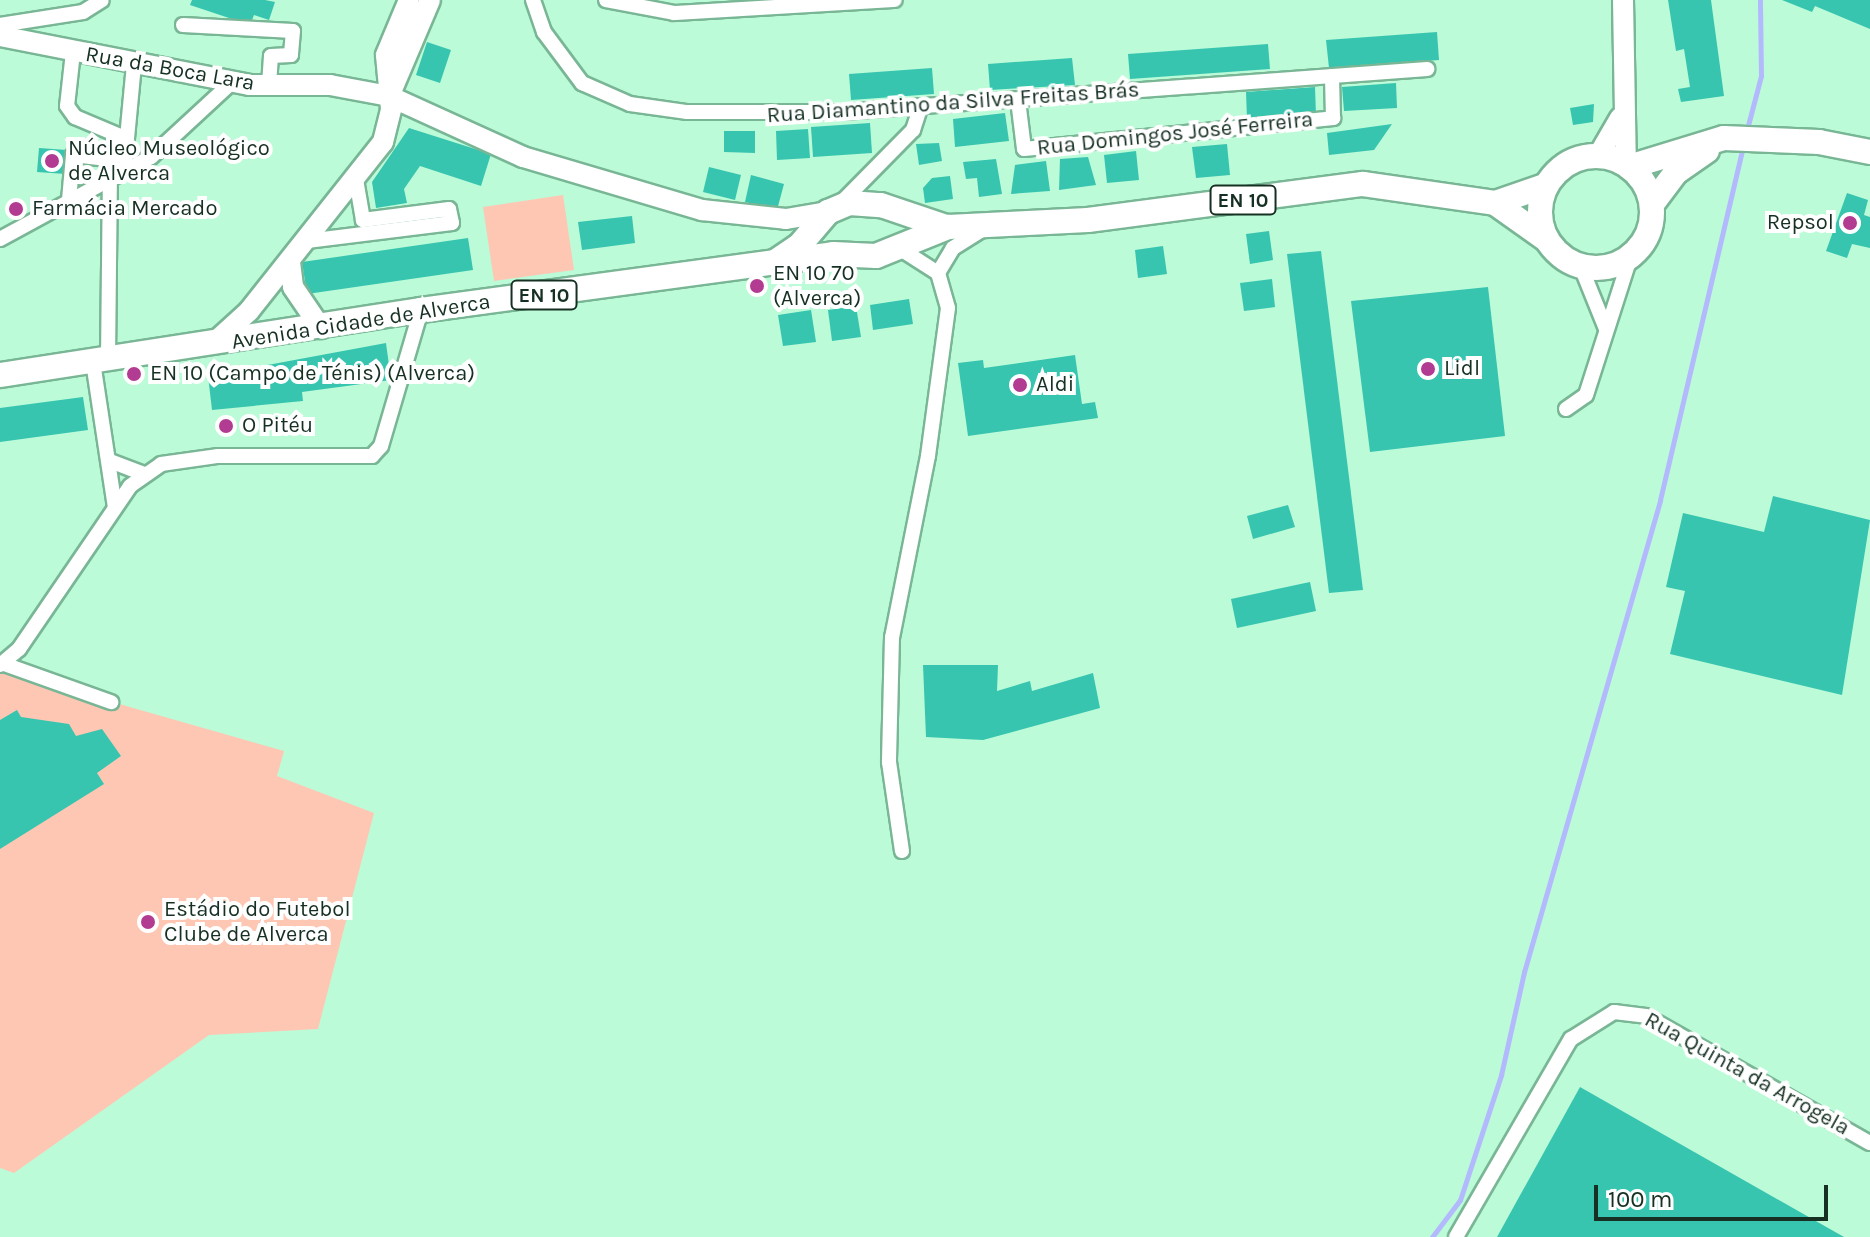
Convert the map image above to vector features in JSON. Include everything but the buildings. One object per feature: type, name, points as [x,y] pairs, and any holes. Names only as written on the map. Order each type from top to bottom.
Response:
[{"type":"main road","points":[[212,345],[290,262],[356,179],[389,130],[386,55],[409,0]]},
{"type":"main road","points":[[389,96],[430,0]]},
{"type":"main road","points":[[1623,0],[1627,166],[1652,204]]},
{"type":"main road","name":"Rua da Boca Lara","points":[[0,36],[232,82],[269,86],[330,85],[389,96],[523,157],[702,210],[786,219],[827,216]]},
{"type":"main road","points":[[1625,95],[1616,132],[1598,156],[1627,166],[1706,141],[1751,138],[1870,152]]},
{"type":"main road","points":[[1581,267],[1607,268],[1630,258],[1649,234],[1652,204],[1685,164],[1751,138]]},
{"type":"main road","name":"EN 10","points":[[1544,186],[1564,166],[1598,156]]},
{"type":"main road","name":"Avenida Cidade de Alverca","points":[[881,205],[904,217],[948,227],[1088,220],[1363,184],[1495,203],[1547,240]]},
{"type":"main road","points":[[1544,186],[1540,209],[1547,240]]},
{"type":"main road","name":"Avenida Cidade de Alverca","points":[[1495,203],[1544,186]]},
{"type":"main road","points":[[769,265],[827,216],[881,205]]},
{"type":"main road","points":[[827,216],[819,245],[833,254]]},
{"type":"main road","points":[[902,245],[904,217]]},
{"type":"main road","name":"Avenida Cidade de Alverca","points":[[0,375],[212,345],[421,310],[833,254],[876,256],[948,227]]},
{"type":"main road","name":"EN 10","points":[[1547,240],[1581,267]]},
{"type":"main road","points":[[290,262],[293,287],[321,328]]},
{"type":"street","points":[[0,25],[83,12],[102,0]]},
{"type":"street","name":"Rua Diamantino da Silva Freitas Brás","points":[[533,0],[544,32],[582,83],[630,104],[747,116],[920,108],[1427,69]]},
{"type":"street","points":[[606,0],[674,13],[895,0]]},
{"type":"street","points":[[183,25],[293,31],[291,55],[271,56],[269,86]]},
{"type":"street","points":[[73,52],[67,106],[75,117],[127,139]]},
{"type":"street","points":[[124,166],[134,64]]},
{"type":"street","name":"Rua Domingos José Ferreira","points":[[1018,100],[1024,149],[1333,118],[1332,76]]},
{"type":"street","points":[[0,239],[110,178],[124,166],[151,157],[232,82]]},
{"type":"street","points":[[827,216],[913,130],[920,108]]},
{"type":"street","points":[[69,200],[73,155],[124,166]]},
{"type":"street","points":[[875,165],[873,189],[881,205]]},
{"type":"street","points":[[110,178],[101,361],[115,507]]},
{"type":"street","points":[[307,241],[452,223],[449,209],[363,220],[356,179]]},
{"type":"street","points":[[938,273],[958,243],[991,225]]},
{"type":"street","points":[[902,245],[938,273],[947,293],[947,335],[892,637],[889,762],[902,851]]},
{"type":"street","points":[[1566,409],[1586,395],[1630,258]]},
{"type":"street","points":[[1581,267],[1604,312],[1607,335]]},
{"type":"street","points":[[111,702],[2,665],[115,507],[144,474],[161,464],[218,456],[372,456],[381,446],[421,310]]},
{"type":"street","points":[[110,461],[144,474]]},
{"type":"street","name":"Rua Quinta da Arrogela","points":[[1456,1237],[1571,1039],[1614,1012],[1646,1016],[1870,1143]]},
{"type":"shaded area","points":[[563,195],[574,270],[494,281],[483,207]]},
{"type":"shaded area","name":"Estádio do Futebol Clube de Alverca","points":[[7,672],[284,751],[277,776],[374,813],[318,1029],[209,1035],[14,1173],[0,1168],[0,674]]},
{"type":"waterway","points":[[1746,133],[1761,76],[1760,0]]},
{"type":"waterway","points":[[1432,1237],[1460,1200],[1501,1075],[1524,972],[1660,500],[1743,147]]},
{"type":"place","name":"Núcleo Museológico de Alverca","points":[[52,161]]},
{"type":"place","name":"Farmácia Mercado","points":[[16,209]]},
{"type":"place","name":"Repsol","points":[[1850,223]]},
{"type":"place","name":"EN 10 70 (Alverca)","points":[[757,286]]},
{"type":"place","name":"Lidl","points":[[1428,369]]},
{"type":"place","name":"EN 10 (Campo de Ténis) (Alverca)","points":[[134,374]]},
{"type":"place","name":"Aldi","points":[[1020,385]]},
{"type":"place","name":"O Pitéu","points":[[226,426]]},
{"type":"place","name":"Estádio do Futebol Clube de Alverca","points":[[148,922]]}]
